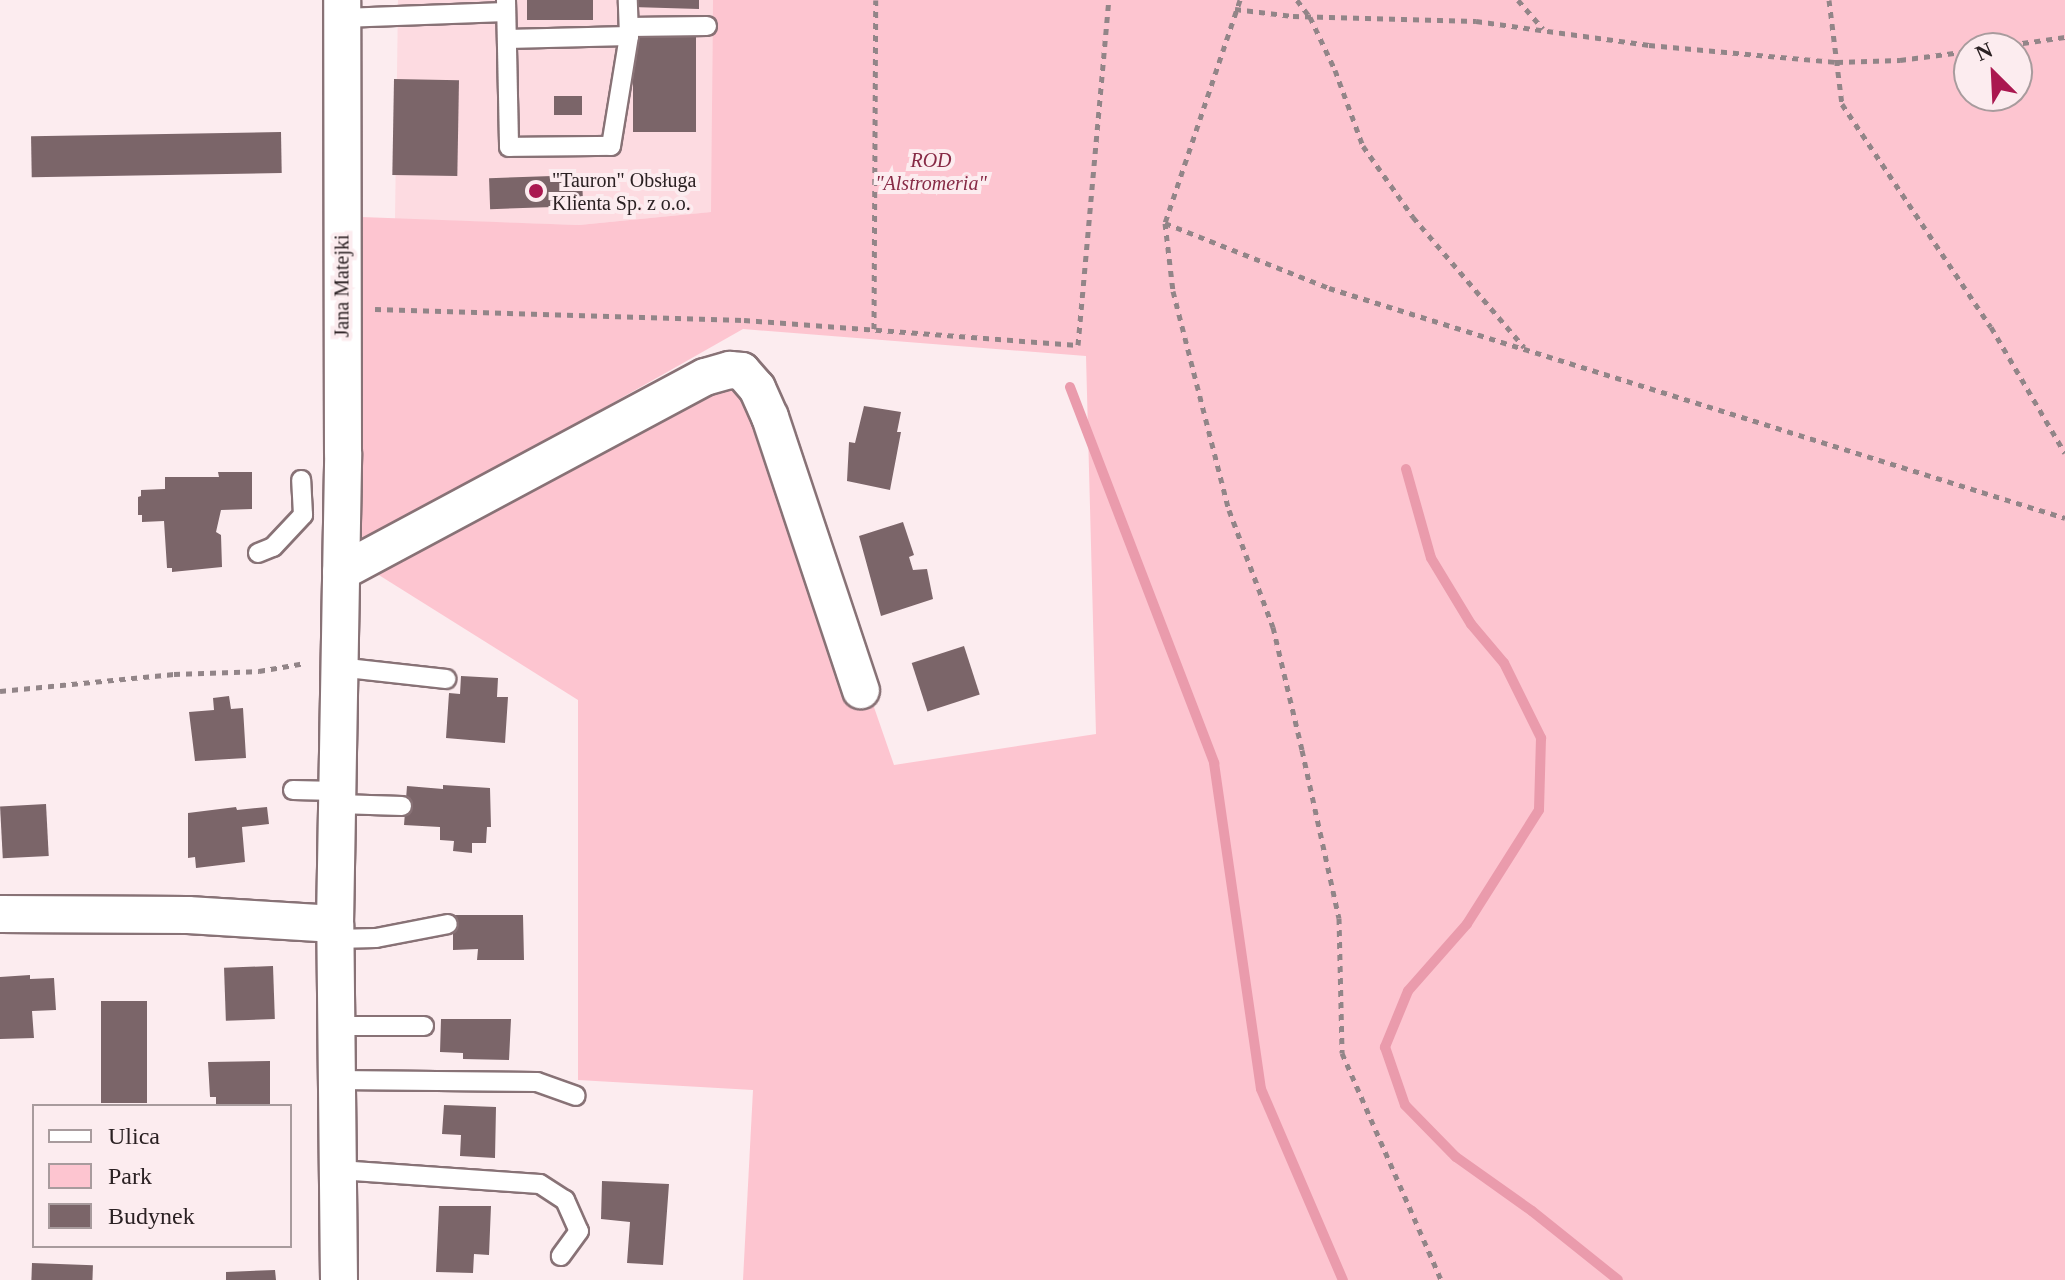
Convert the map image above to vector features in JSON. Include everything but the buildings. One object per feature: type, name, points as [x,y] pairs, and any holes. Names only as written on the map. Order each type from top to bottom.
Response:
[{"type":"street","name":"Jana Matejki","points":[[339,1280],[335,932],[341,572],[342,9]]},
{"type":"street","points":[[341,572],[705,377],[730,370],[742,371],[757,388],[770,417],[861,690]]},
{"type":"street","points":[[0,914],[188,915],[335,932]]},
{"type":"lane","points":[[342,9],[506,6],[509,147],[611,146],[629,32],[628,0]]},
{"type":"lane","points":[[507,39],[707,26]]},
{"type":"lane","points":[[258,553],[273,547],[303,515],[301,480]]},
{"type":"lane","points":[[303,515],[341,516]]},
{"type":"lane","points":[[339,662],[446,679]]},
{"type":"lane","points":[[293,790],[402,806]]},
{"type":"lane","points":[[335,932],[376,938],[448,924]]},
{"type":"lane","points":[[335,1026],[424,1026]]},
{"type":"lane","points":[[337,1080],[537,1082],[576,1096]]},
{"type":"lane","points":[[339,1170],[540,1184],[565,1200],[579,1231],[561,1256]]},
{"type":"path","points":[[874,329],[876,0]]},
{"type":"path","points":[[342,308],[744,320],[1078,345],[1109,0]]},
{"type":"path","points":[[1240,0],[1165,223],[1173,291],[1229,510],[1273,627],[1339,918],[1342,1053],[1441,1280]]},
{"type":"path","points":[[1297,0],[1310,17],[1335,70],[1363,146],[1413,217],[1526,349]]},
{"type":"path","points":[[1518,0],[1543,30]]},
{"type":"path","points":[[1829,0],[1842,104],[1991,327],[2065,453]]},
{"type":"path","points":[[1235,9],[1310,17],[1476,21],[1649,45],[1837,62],[1900,60],[1953,53]]},
{"type":"path","points":[[2033,42],[2065,37]]},
{"type":"path","points":[[1165,223],[1329,288],[2065,518]]},
{"type":"path","points":[[0,691],[339,662]]},
{"type":"shaded area","points":[[398,0],[713,0],[712,212],[579,225],[395,219]]},
{"type":"green space","name":"ROD \"Alstromeria\"","points":[[713,0],[2065,0],[2065,1280],[743,1280],[753,1090],[578,1080],[578,700],[366,567],[752,354],[894,765],[1096,734],[1086,356],[743,329],[357,548],[361,217],[579,225],[711,212]]},
{"type":"waterway","points":[[1070,387],[1214,763],[1261,1089],[1343,1280]]},
{"type":"waterway","points":[[1406,469],[1431,558],[1471,624],[1504,663],[1541,738],[1539,810],[1467,924],[1408,991],[1385,1047],[1405,1105],[1456,1157],[1532,1211],[1618,1280]]},
{"type":"place","name":"\"Tauron\" Obsługa Klienta Sp. z o.o.","points":[[536,191]]}]
